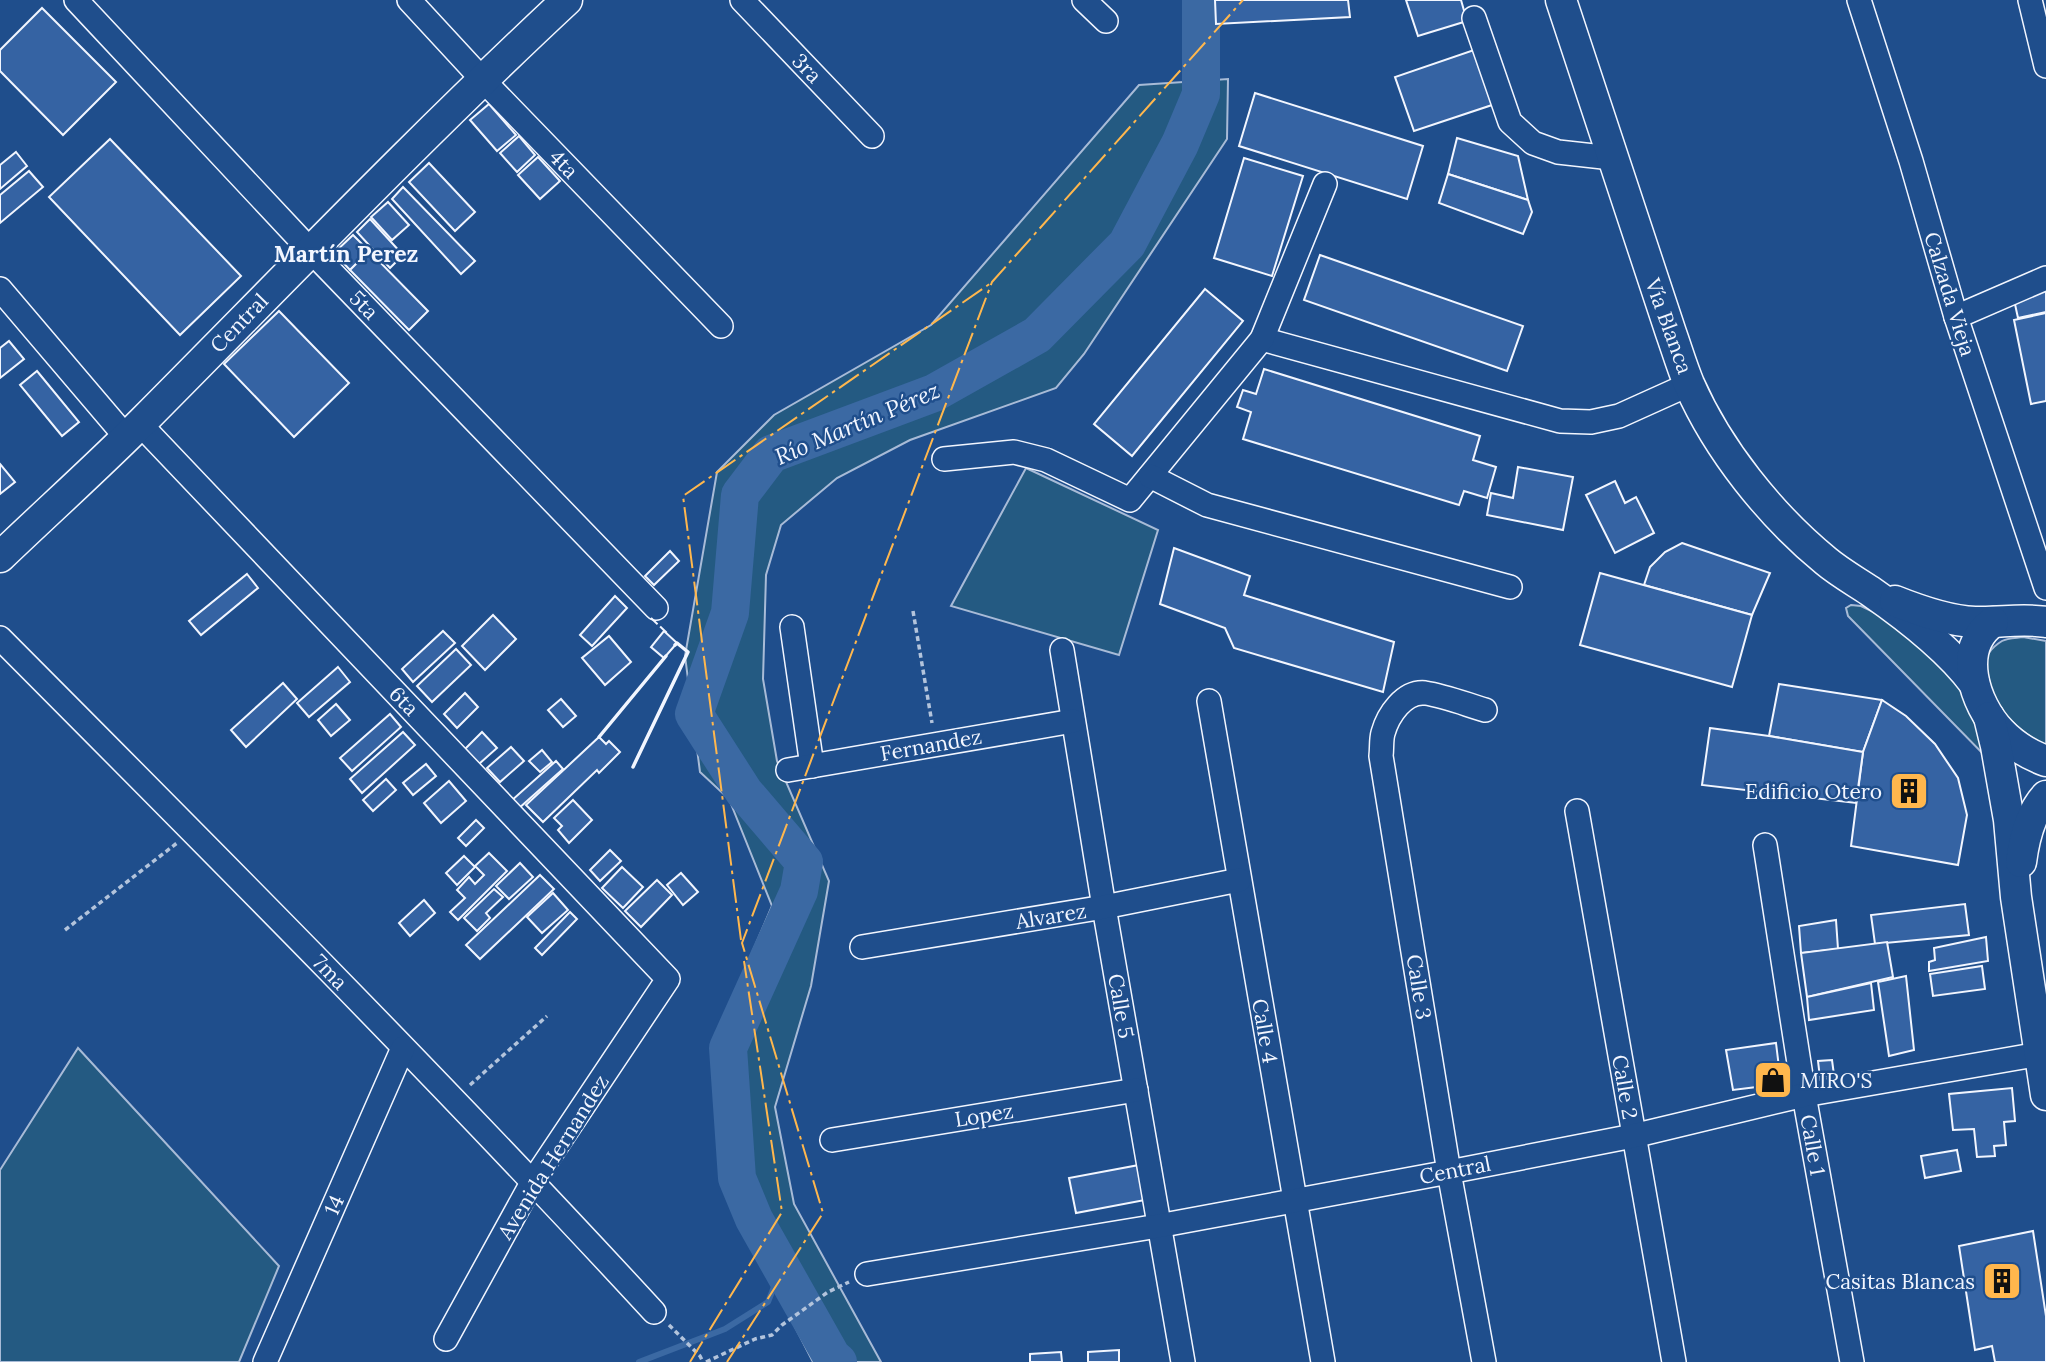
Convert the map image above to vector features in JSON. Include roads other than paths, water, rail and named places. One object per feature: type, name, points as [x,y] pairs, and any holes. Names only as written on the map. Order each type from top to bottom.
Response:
[{"type":"main road","name":"Central","points":[[0,557],[133,430],[482,79],[567,0]]},
{"type":"main road","name":"Vía Blanca","points":[[1561,0],[1656,291],[1689,384],[1713,429],[1768,506],[1825,561],[1872,592],[1944,649],[1974,683]]},
{"type":"main road","name":"Vía Blanca","points":[[1872,592],[1909,607],[1954,619],[1972,622],[2023,619],[2046,622]]},
{"type":"main road","points":[[2003,621],[1976,639],[1972,664],[1974,683],[1989,717],[2001,733],[2027,753],[2046,761]]},
{"type":"main road","points":[[1989,717],[2009,820],[2016,897],[2046,1095]]},
{"type":"main road","points":[[2016,897],[2029,826],[2039,804],[2046,796]]},
{"type":"street","name":"5ta","points":[[76,0],[310,250],[656,608]]},
{"type":"street","name":"4ta","points":[[409,0],[722,326]]},
{"type":"street","name":"3ra","points":[[742,0],[872,136]]},
{"type":"street","points":[[1084,0],[1105,21]]},
{"type":"street","name":"Calzada Vieja","points":[[1859,0],[1911,162],[1956,317],[2046,587],[2027,610],[2003,621]]},
{"type":"street","points":[[2030,0],[2046,66]]},
{"type":"street","points":[[1474,18],[1510,122],[1533,144],[1558,152],[1612,158]]},
{"type":"street","points":[[944,459],[1014,452],[1046,460],[1130,500],[1262,339],[1325,184]]},
{"type":"street","points":[[1956,317],[2046,278]]},
{"type":"street","name":"6ta","points":[[0,289],[133,430],[668,979]]},
{"type":"street","points":[[1262,339],[1560,421],[1591,422],[1619,416],[1689,384]]},
{"type":"street","points":[[1150,476],[1207,505],[1510,587]]},
{"type":"street","points":[[792,627],[812,766]]},
{"type":"street","name":"7ma","points":[[0,638],[533,1181],[654,1312]]},
{"type":"street","name":"Calle 5","points":[[1062,650],[1183,1362]]},
{"type":"street","name":"Calle 3","points":[[1484,1362],[1449,1172],[1381,755],[1383,734],[1392,713],[1409,696],[1422,693],[1485,710]]},
{"type":"street","name":"Calle 4","points":[[1209,701],[1324,1362]]},
{"type":"street","name":"Fernandez","points":[[788,770],[1073,721]]},
{"type":"street","name":"Calle 2","points":[[1577,811],[1674,1362]]},
{"type":"street","name":"Calle 1","points":[[1765,845],[1804,1095],[1852,1362]]},
{"type":"street","name":"Alvarez","points":[[862,947],[1104,907],[1240,880]]},
{"type":"street","name":"Avenida Hernandez","points":[[446,1339],[533,1181],[668,979]]},
{"type":"street","name":"14","points":[[265,1362],[403,1048]]},
{"type":"street","name":"Central","points":[[867,1274],[1158,1226],[1449,1172],[1633,1136],[1804,1095],[2040,1054]]},
{"type":"street","name":"Lopez","points":[[832,1140],[1136,1090]]},
{"type":"waterway","name":"Río Martín Pérez","points":[[838,1362],[832,1357],[754,1219],[737,1178],[728,1048],[799,891],[804,862],[744,792],[694,714],[730,613],[740,495],[771,454],[934,393],[1037,335],[1127,244],[1180,144],[1201,94],[1201,0]]},
{"type":"waterway","points":[[639,1362],[725,1329],[768,1302],[781,1269]]},
{"type":"place","name":"Edificio Otero","points":[[1909,791]]},
{"type":"place","name":"MIRO'S","points":[[1773,1080]]},
{"type":"place","name":"Casitas Blancas","points":[[2002,1281]]},
{"type":"district","name":"Martín Perez","points":[[346,253]]}]
